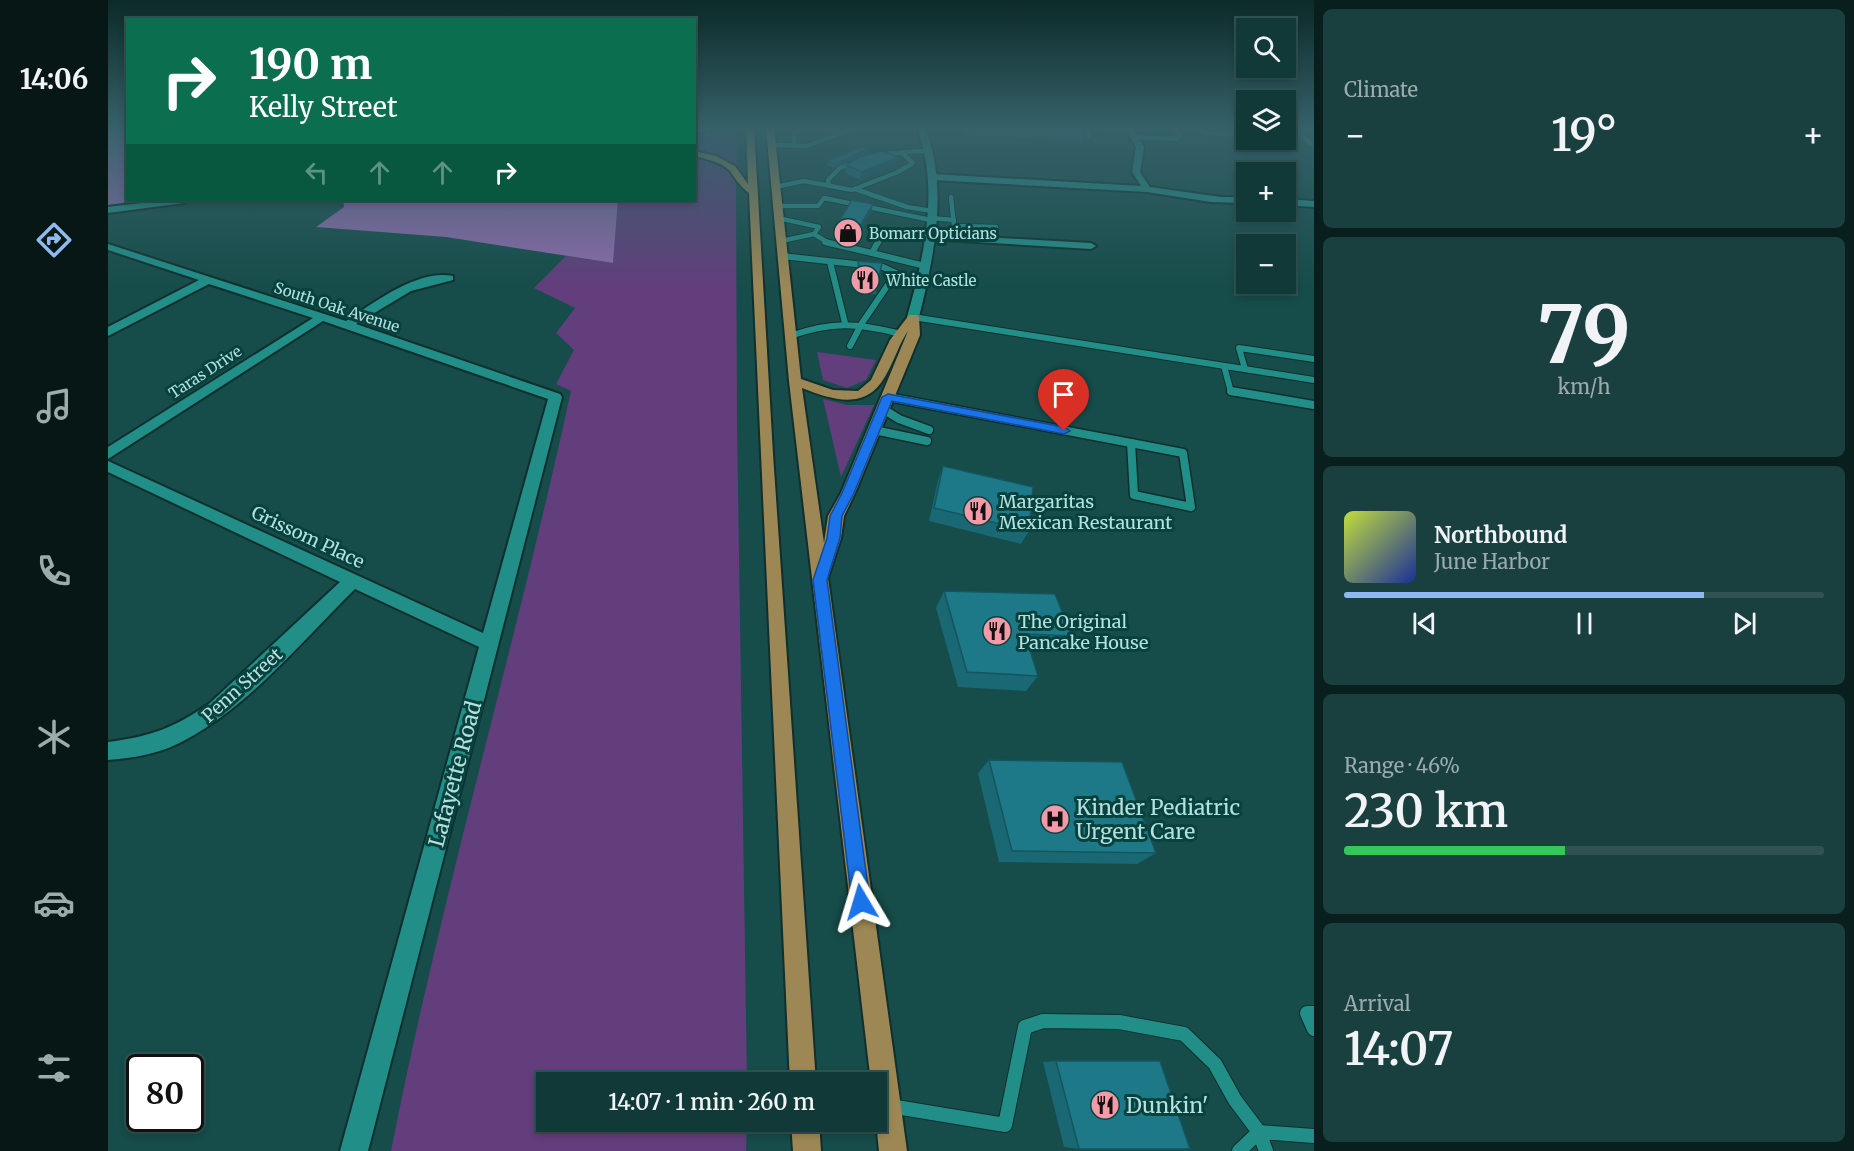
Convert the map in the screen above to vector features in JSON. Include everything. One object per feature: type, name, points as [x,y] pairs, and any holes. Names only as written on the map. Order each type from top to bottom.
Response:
[{"type":"highway","points":[[740,182],[753,192]]},
{"type":"highway","points":[[753,182],[766,465],[802,1072]]},
{"type":"highway","points":[[775,182],[795,381],[893,1151]]},
{"type":"highway","points":[[795,381],[839,395],[852,396],[866,393],[876,385],[901,334],[913,317]]},
{"type":"highway","points":[[820,580],[833,538],[836,516],[914,335],[913,317]]},
{"type":"highway","points":[[806,1132],[807,1151]]},
{"type":"street","points":[[913,317],[930,237],[932,182]]},
{"type":"street","points":[[1016,182],[1147,189],[1236,200]]},
{"type":"street","points":[[1142,182],[1147,189]]},
{"type":"street","points":[[108,210],[176,201]]},
{"type":"street","points":[[1296,203],[1314,204]]},
{"type":"street","points":[[930,237],[1091,246]]},
{"type":"street","name":"South Oak Avenue","points":[[108,248],[347,325],[555,396]]},
{"type":"street","points":[[347,325],[405,288],[425,280],[449,278]]},
{"type":"street","points":[[108,332],[208,280]]},
{"type":"street","name":"Taras Drive","points":[[108,454],[320,318]]},
{"type":"street","name":"Lafayette Road","points":[[354,1151],[555,396]]},
{"type":"street","name":"Grissom Place","points":[[108,466],[490,644]]},
{"type":"street","name":"Penn Street","points":[[108,751],[131,751],[164,742],[222,708],[354,579]]},
{"type":"lane","points":[[776,187],[801,182]]},
{"type":"lane","points":[[808,182],[844,190],[855,189],[873,182]]},
{"type":"lane","points":[[828,182],[829,186]]},
{"type":"lane","points":[[855,189],[954,220]]},
{"type":"lane","points":[[777,212],[818,206],[824,198],[932,213],[952,200],[954,226],[996,227]]},
{"type":"lane","points":[[777,212],[819,226],[814,234],[781,241]]},
{"type":"lane","points":[[966,226],[969,239]]},
{"type":"lane","points":[[872,253],[886,230],[930,237]]},
{"type":"lane","points":[[814,234],[826,243],[925,266]]},
{"type":"lane","points":[[782,256],[883,267],[896,273],[862,323],[850,346]]},
{"type":"lane","points":[[830,262],[845,323]]},
{"type":"lane","points":[[913,317],[1314,380]]},
{"type":"lane","points":[[790,336],[820,325],[845,323],[862,323],[901,334]]},
{"type":"lane","points":[[1245,369],[1239,348],[1314,359]]},
{"type":"lane","points":[[1224,366],[1231,392],[1314,405]]},
{"type":"lane","points":[[886,403],[898,419],[929,430]]},
{"type":"lane","points":[[886,403],[1131,443],[1183,453],[1191,507],[1134,495],[1131,443]]},
{"type":"lane","points":[[874,430],[927,441]]},
{"type":"lane","points":[[1314,1013],[1307,1013],[1314,1029]]},
{"type":"lane","points":[[888,1106],[1005,1125],[1025,1027],[1043,1022],[1119,1022],[1184,1034],[1215,1064],[1235,1100],[1259,1132],[1266,1151]]},
{"type":"lane","points":[[1239,1151],[1259,1132],[1314,1136]]},
{"type":"shaded area","points":[[108,182],[126,182],[126,201],[136,201],[108,205]]},
{"type":"shaded area","points":[[696,182],[736,183],[737,423],[747,1072],[536,1072],[536,1132],[747,1132],[746,1151],[391,1151],[432,960],[527,581],[571,391],[556,384],[574,350],[556,333],[575,308],[534,288],[566,256],[613,263],[618,201],[696,201]]},
{"type":"shaded area","points":[[343,201],[618,201],[613,263],[446,237],[316,227],[344,207]]},
{"type":"shaded area","points":[[817,352],[876,360],[866,380],[847,388],[823,380]]},
{"type":"shaded area","points":[[823,399],[847,405],[874,405],[841,477]]},
{"type":"building","points":[[852,200],[873,204],[856,233],[834,229]]},
{"type":"building","points":[[858,261],[882,263],[877,285],[863,285]]},
{"type":"building","name":"Margaritas Mexican Restaurant","points":[[943,466],[1033,487],[1029,531],[934,508]]},
{"type":"building","name":"The Original Pancake House","points":[[944,591],[1055,594],[1072,636],[1025,634],[1038,676],[967,672]]},
{"type":"building","name":"Kinder Pediatric Urgent Care","points":[[989,760],[1122,762],[1156,853],[1012,851]]},
{"type":"building","name":"Dunkin'","points":[[1056,1061],[1160,1061],[1190,1149],[1079,1149]]},
{"type":"place","name":"Bomarr Opticians","points":[[848,233]]},
{"type":"place","name":"White Castle","points":[[865,280]]},
{"type":"place","name":"Margaritas Mexican Restaurant","points":[[978,511]]},
{"type":"place","name":"The Original Pancake House","points":[[997,631]]},
{"type":"place","name":"Kinder Pediatric Urgent Care","points":[[1055,819]]},
{"type":"place","name":"Dunkin'","points":[[1105,1105]]},
{"type":"route","points":[[861,902],[820,580],[833,538],[836,516],[888,397],[1064,431]]}]
